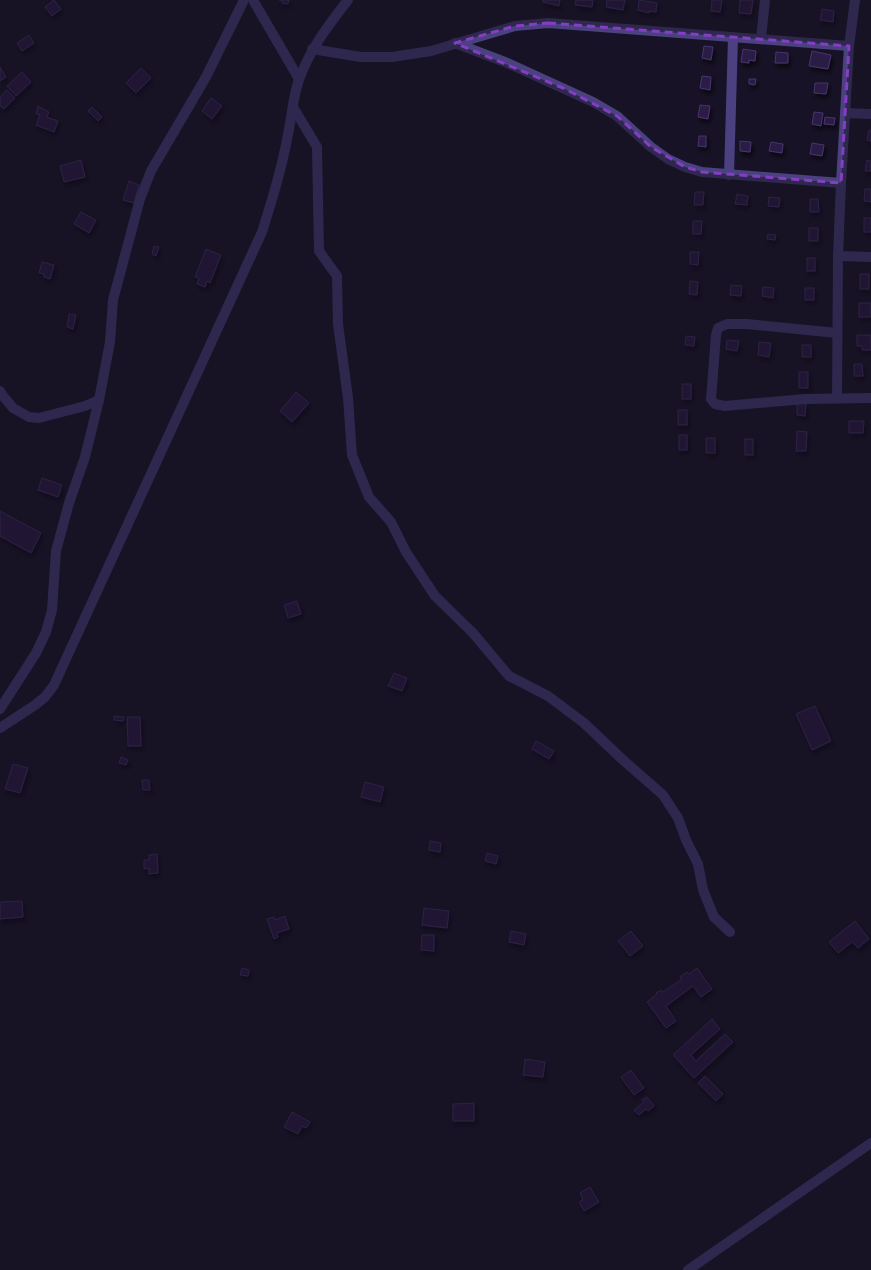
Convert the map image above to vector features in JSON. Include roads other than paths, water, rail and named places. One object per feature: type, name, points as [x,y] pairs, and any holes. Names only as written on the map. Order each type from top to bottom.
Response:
[{"type":"street","points":[[0,709],[36,653],[46,632],[52,610],[56,551],[69,503],[85,457],[99,400],[110,342],[114,300],[140,199],[151,171],[206,77],[244,0]]},
{"type":"street","points":[[253,0],[299,79]]},
{"type":"street","points":[[0,728],[35,705],[45,697],[54,685],[262,232],[277,184],[299,79],[312,49],[348,0]]},
{"type":"street","points":[[761,39],[765,0]]},
{"type":"street","points":[[837,398],[838,256],[841,183],[849,46],[855,0]]},
{"type":"street","points":[[312,49],[361,57],[392,57],[431,51],[515,26],[548,23],[849,46]]},
{"type":"street","points":[[729,175],[733,37]]},
{"type":"street","points":[[455,43],[505,62],[593,102],[617,116],[651,147],[679,165],[702,172],[841,183]]},
{"type":"street","points":[[293,107],[317,147],[319,251],[337,276],[338,324],[348,398],[352,454],[369,496],[391,522],[406,552],[435,596],[473,633],[509,676],[548,696],[584,723],[663,796],[678,818],[686,840],[698,864],[703,890],[714,917],[730,932]]},
{"type":"street","points":[[845,112],[871,114]]},
{"type":"street","points":[[838,256],[871,257]]},
{"type":"street","points":[[838,332],[747,324],[727,324],[718,328],[710,398],[715,404],[725,406],[805,399],[871,398]]},
{"type":"street","points":[[0,391],[13,408],[29,416],[39,418],[85,406],[99,400]]},
{"type":"street","points":[[688,1270],[871,1142]]}]
